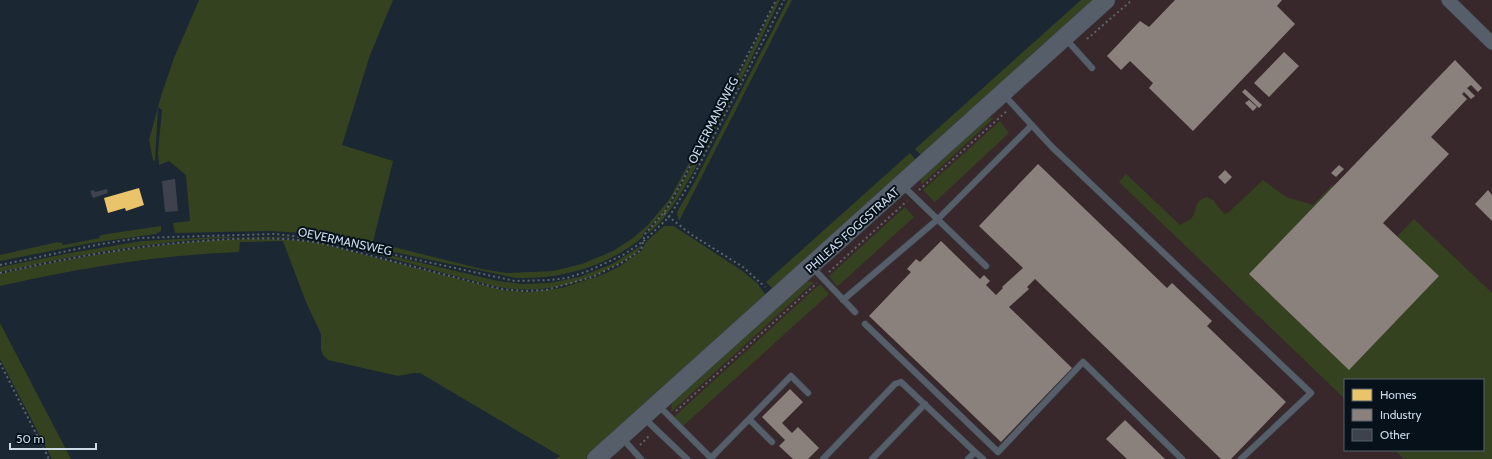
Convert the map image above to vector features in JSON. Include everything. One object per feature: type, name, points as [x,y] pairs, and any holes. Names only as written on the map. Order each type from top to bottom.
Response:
[{"type":"street","name":"PHILEAS FOGGSTRAAT","points":[[596,459],[776,297],[816,272],[907,191],[1069,43],[1106,0]]},
{"type":"street","points":[[1448,0],[1492,43]]},
{"type":"lane","points":[[1069,43],[1092,68]]},
{"type":"lane","points":[[1008,100],[1058,153],[1311,393],[1241,459]]},
{"type":"lane","points":[[843,300],[938,219],[1032,125]]},
{"type":"lane","points":[[907,191],[986,266]]},
{"type":"lane","points":[[816,272],[855,312]]},
{"type":"lane","points":[[865,324],[998,452],[1084,362],[1182,459]]},
{"type":"lane","points":[[657,405],[711,458],[791,376],[808,393]]},
{"type":"lane","points":[[823,459],[897,383],[904,383],[983,459]]},
{"type":"lane","points":[[872,459],[925,404]]},
{"type":"lane","points":[[643,417],[687,459]]},
{"type":"lane","points":[[749,419],[772,442]]},
{"type":"lane","points":[[621,437],[641,459]]},
{"type":"lane","points":[[968,459],[975,452]]},
{"type":"path","name":"OEVERMANSWEG","points":[[0,273],[70,258],[145,246],[223,239],[285,238],[336,246],[501,289],[534,291],[563,286],[605,272],[641,250],[645,234],[664,213],[683,180],[776,0]]},
{"type":"path","name":"OEVERMANSWEG","points":[[0,265],[100,244],[139,238],[274,234],[321,239],[499,278],[533,281],[567,278],[588,271],[623,255],[644,240],[669,217],[691,181],[784,0]]},
{"type":"path","points":[[1069,43],[1107,23],[1132,0]]},
{"type":"path","points":[[669,417],[816,272],[1008,100]]},
{"type":"path","points":[[664,213],[692,235],[743,267],[776,297]]},
{"type":"path","points":[[0,363],[49,459]]},
{"type":"path","points":[[633,451],[656,430]]},
{"type":"shaded area","points":[[1113,0],[1492,0],[1492,459],[601,459]]},
{"type":"green space","points":[[199,0],[393,0],[370,55],[342,145],[393,161],[373,242],[482,269],[506,273],[553,271],[582,264],[613,251],[633,238],[648,225],[669,200],[725,96],[676,192],[664,211],[643,234],[644,236],[630,247],[600,263],[567,273],[533,278],[516,278],[304,233],[269,231],[175,233],[173,223],[190,221],[186,175],[169,161],[159,165],[158,152],[162,110],[158,107],[174,58]]},
{"type":"green space","points":[[777,0],[780,0],[737,88],[731,91]]},
{"type":"green space","points":[[788,0],[792,0],[679,221],[677,214],[678,210],[693,185]]},
{"type":"green space","points":[[1081,0],[1097,0],[926,155],[920,154],[915,149]]},
{"type":"green space","points":[[728,97],[729,103],[692,175],[668,212],[657,226],[646,234],[673,201]]},
{"type":"green space","points":[[158,107],[155,161],[153,160],[149,140]]},
{"type":"green space","points":[[986,118],[994,118],[921,185],[921,177]]},
{"type":"green space","points":[[1000,121],[1009,133],[935,202],[923,190]]},
{"type":"green space","points":[[910,153],[915,159],[915,164],[777,289],[772,288],[766,282]]},
{"type":"green space","points":[[1126,174],[1180,225],[1191,219],[1197,204],[1202,199],[1207,197],[1213,200],[1224,214],[1228,213],[1263,180],[1286,197],[1313,205],[1332,185],[1392,242],[1414,219],[1492,293],[1492,459],[1404,459],[1396,451],[1484,451],[1484,379],[1344,379],[1344,398],[1119,182]]},
{"type":"green space","points":[[905,207],[914,217],[838,286],[836,285],[829,276]]},
{"type":"green space","points":[[161,226],[161,231],[156,234],[91,243],[0,261],[0,255],[58,242],[62,243],[63,245],[100,238],[99,236],[107,234]]},
{"type":"green space","points":[[664,226],[674,226],[741,270],[757,283],[765,294],[765,299],[588,459],[555,459],[560,456],[420,373],[398,376],[328,360],[323,355],[321,350],[321,334],[306,302],[283,241],[240,242],[239,252],[179,256],[119,263],[0,286],[0,274],[96,255],[144,247],[193,242],[271,239],[318,243],[502,290],[529,292],[562,288],[604,274],[620,266],[641,251],[646,242]]},
{"type":"green space","points":[[247,237],[172,242],[68,258],[0,272],[0,267],[142,241]]},
{"type":"green space","points":[[247,237],[277,237],[290,238]]},
{"type":"green space","points":[[299,238],[363,249],[498,281],[521,284],[549,283],[579,277],[612,264],[642,245],[637,252],[628,258],[587,278],[551,288],[526,290],[493,286],[345,246]]},
{"type":"green space","points":[[804,281],[814,282],[671,412],[672,401]]},
{"type":"green space","points":[[820,284],[829,294],[683,426],[674,417]]},
{"type":"green space","points":[[0,323],[71,459],[52,459],[0,359]]},
{"type":"building: Homes","points":[[139,188],[144,205],[126,211],[125,208],[108,213],[104,198]]},
{"type":"building: Industry","points":[[1175,0],[1282,0],[1277,6],[1295,24],[1193,131],[1149,88],[1153,83],[1130,61],[1121,70],[1107,56],[1140,21],[1149,27]]},
{"type":"building: Industry","points":[[1284,52],[1299,66],[1269,97],[1254,83]]},
{"type":"building: Industry","points":[[1455,60],[1482,88],[1478,92],[1471,85],[1467,88],[1475,96],[1471,99],[1464,92],[1462,94],[1467,99],[1431,137],[1449,154],[1383,223],[1439,276],[1349,370],[1249,274]]},
{"type":"building: Industry","points":[[1245,89],[1262,105],[1259,108],[1242,92]]},
{"type":"building: Industry","points":[[1249,100],[1257,107],[1253,111],[1245,103]]},
{"type":"building: Industry","points":[[1038,164],[1167,288],[1172,283],[1212,321],[1207,326],[1286,402],[1231,459],[1221,459],[1035,279],[1027,287],[1029,289],[1009,307],[1072,368],[1001,442],[869,316],[911,272],[907,269],[916,259],[920,262],[941,241],[980,279],[984,275],[990,281],[986,285],[996,295],[1003,288],[1002,287],[1023,268],[979,226]]},
{"type":"building: Industry","points":[[1339,165],[1344,169],[1336,177],[1331,173]]},
{"type":"building: Industry","points":[[1225,170],[1232,177],[1225,184],[1218,177]]},
{"type":"building: Industry","points":[[1488,190],[1492,195],[1492,221],[1475,204]]},
{"type":"building: Industry","points":[[790,389],[803,402],[782,423],[792,433],[798,427],[819,448],[808,459],[793,459],[779,446],[785,440],[762,417]]},
{"type":"building: Industry","points":[[1125,420],[1165,459],[1127,459],[1106,439]]},
{"type":"building: Other","points":[[175,179],[178,211],[165,212],[162,181]]},
{"type":"building: Other","points":[[107,189],[108,193],[93,198],[90,191],[94,190],[95,192]]}]
